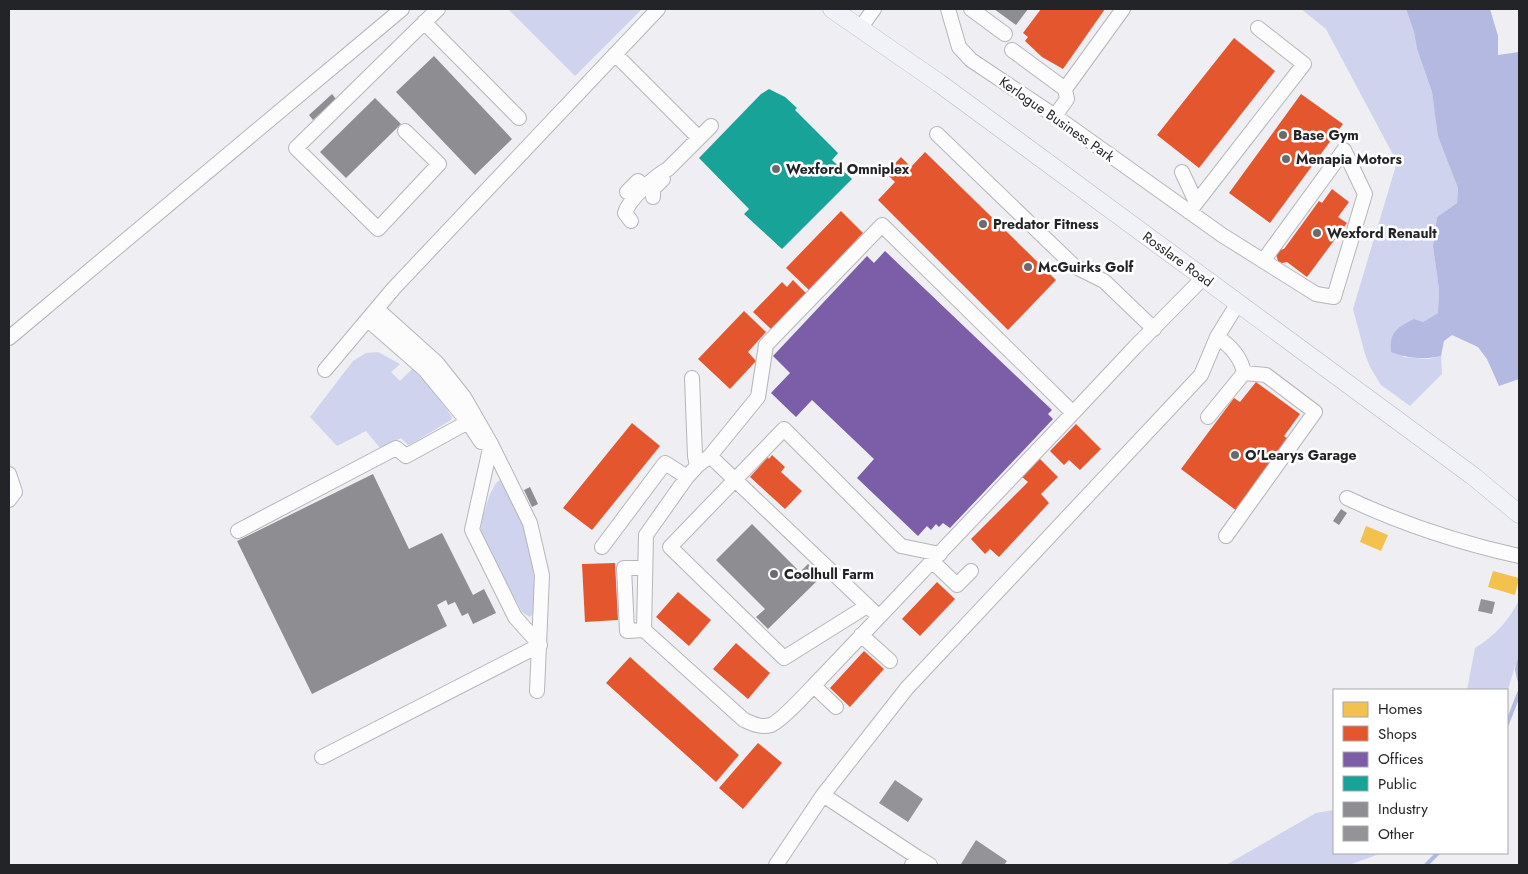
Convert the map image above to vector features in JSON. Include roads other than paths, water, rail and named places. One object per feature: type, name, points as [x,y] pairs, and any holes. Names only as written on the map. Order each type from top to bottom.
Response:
[{"type":"main road","name":"Rosslare Road","points":[[832,9],[861,27],[947,88],[1473,476],[1519,514]]},
{"type":"street","points":[[9,338],[402,9]]},
{"type":"street","points":[[405,131],[439,164],[378,229],[296,148],[438,9]]},
{"type":"street","points":[[325,370],[394,288],[658,9]]},
{"type":"street","points":[[861,27],[874,9]]},
{"type":"street","name":"Kerlogue Business Park","points":[[948,9],[959,47],[971,60],[1192,207],[1222,235],[1263,261],[1316,294],[1334,297],[1365,194],[1344,150],[1263,261]]},
{"type":"street","points":[[971,9],[1005,34]]},
{"type":"street","points":[[1065,89],[1123,9]]},
{"type":"street","points":[[424,22],[518,118]]},
{"type":"street","points":[[1192,207],[1304,64],[1258,28]]},
{"type":"street","points":[[1012,50],[1065,89],[1067,99],[1055,116]]},
{"type":"street","points":[[615,54],[699,138]]},
{"type":"street","points":[[631,221],[625,213],[627,207],[653,189],[664,177],[668,169],[711,126]]},
{"type":"street","points":[[937,134],[1074,266],[1104,281],[1154,328]]},
{"type":"street","points":[[1182,172],[1192,207]]},
{"type":"street","points":[[627,192],[638,181],[649,192]]},
{"type":"street","points":[[644,630],[646,535],[686,477],[710,456],[758,397],[766,345],[882,225],[1073,413]]},
{"type":"street","points":[[645,568],[624,568],[627,631],[644,630],[744,720],[757,726],[771,724],[788,711],[814,686],[1203,278]]},
{"type":"street","points":[[776,865],[823,795],[907,688],[1201,375],[1217,337],[1238,303]]},
{"type":"street","points":[[372,314],[425,370],[468,422],[481,442],[491,444]]},
{"type":"street","points":[[372,314],[436,363],[464,397],[491,444],[530,523],[542,575],[537,691]]},
{"type":"street","points":[[1217,337],[1232,348],[1242,363],[1244,373]]},
{"type":"street","points":[[1208,417],[1244,373]]},
{"type":"street","points":[[1226,536],[1315,412],[1266,375],[1244,373]]},
{"type":"street","points":[[692,378],[695,456],[698,466]]},
{"type":"street","points":[[238,531],[396,448],[406,456],[468,422]]},
{"type":"street","points":[[867,606],[784,658],[670,547],[784,429],[901,546],[936,558],[957,585],[971,571]]},
{"type":"street","points":[[491,444],[472,530],[515,617],[540,645]]},
{"type":"street","points":[[710,456],[879,617]]},
{"type":"street","points":[[602,547],[665,463],[686,477]]},
{"type":"street","points":[[9,474],[15,492],[9,500]]},
{"type":"street","points":[[1347,498],[1383,515],[1473,546],[1519,556]]},
{"type":"street","points":[[861,635],[890,661]]},
{"type":"street","points":[[322,757],[540,645]]},
{"type":"street","points":[[814,686],[836,707]]},
{"type":"street","points":[[823,795],[915,861],[930,865]]},
{"type":"waterway","points":[[1519,661],[1517,669],[1519,679]]},
{"type":"waterway","points":[[1508,721],[1519,693]]},
{"type":"waterway","points":[[1426,865],[1437,854]]},
{"type":"place","name":"Base Gym","points":[[1283,135]]},
{"type":"place","name":"Menapia Motors","points":[[1286,159]]},
{"type":"place","name":"Wexford Omniplex","points":[[776,169]]},
{"type":"place","name":"Predator Fitness","points":[[983,224]]},
{"type":"place","name":"Wexford Renault","points":[[1317,233]]},
{"type":"place","name":"McGuirks Golf","points":[[1028,267]]},
{"type":"place","name":"O'Learys Garage","points":[[1235,455]]},
{"type":"place","name":"Coolhull Farm","points":[[774,574]]}]
